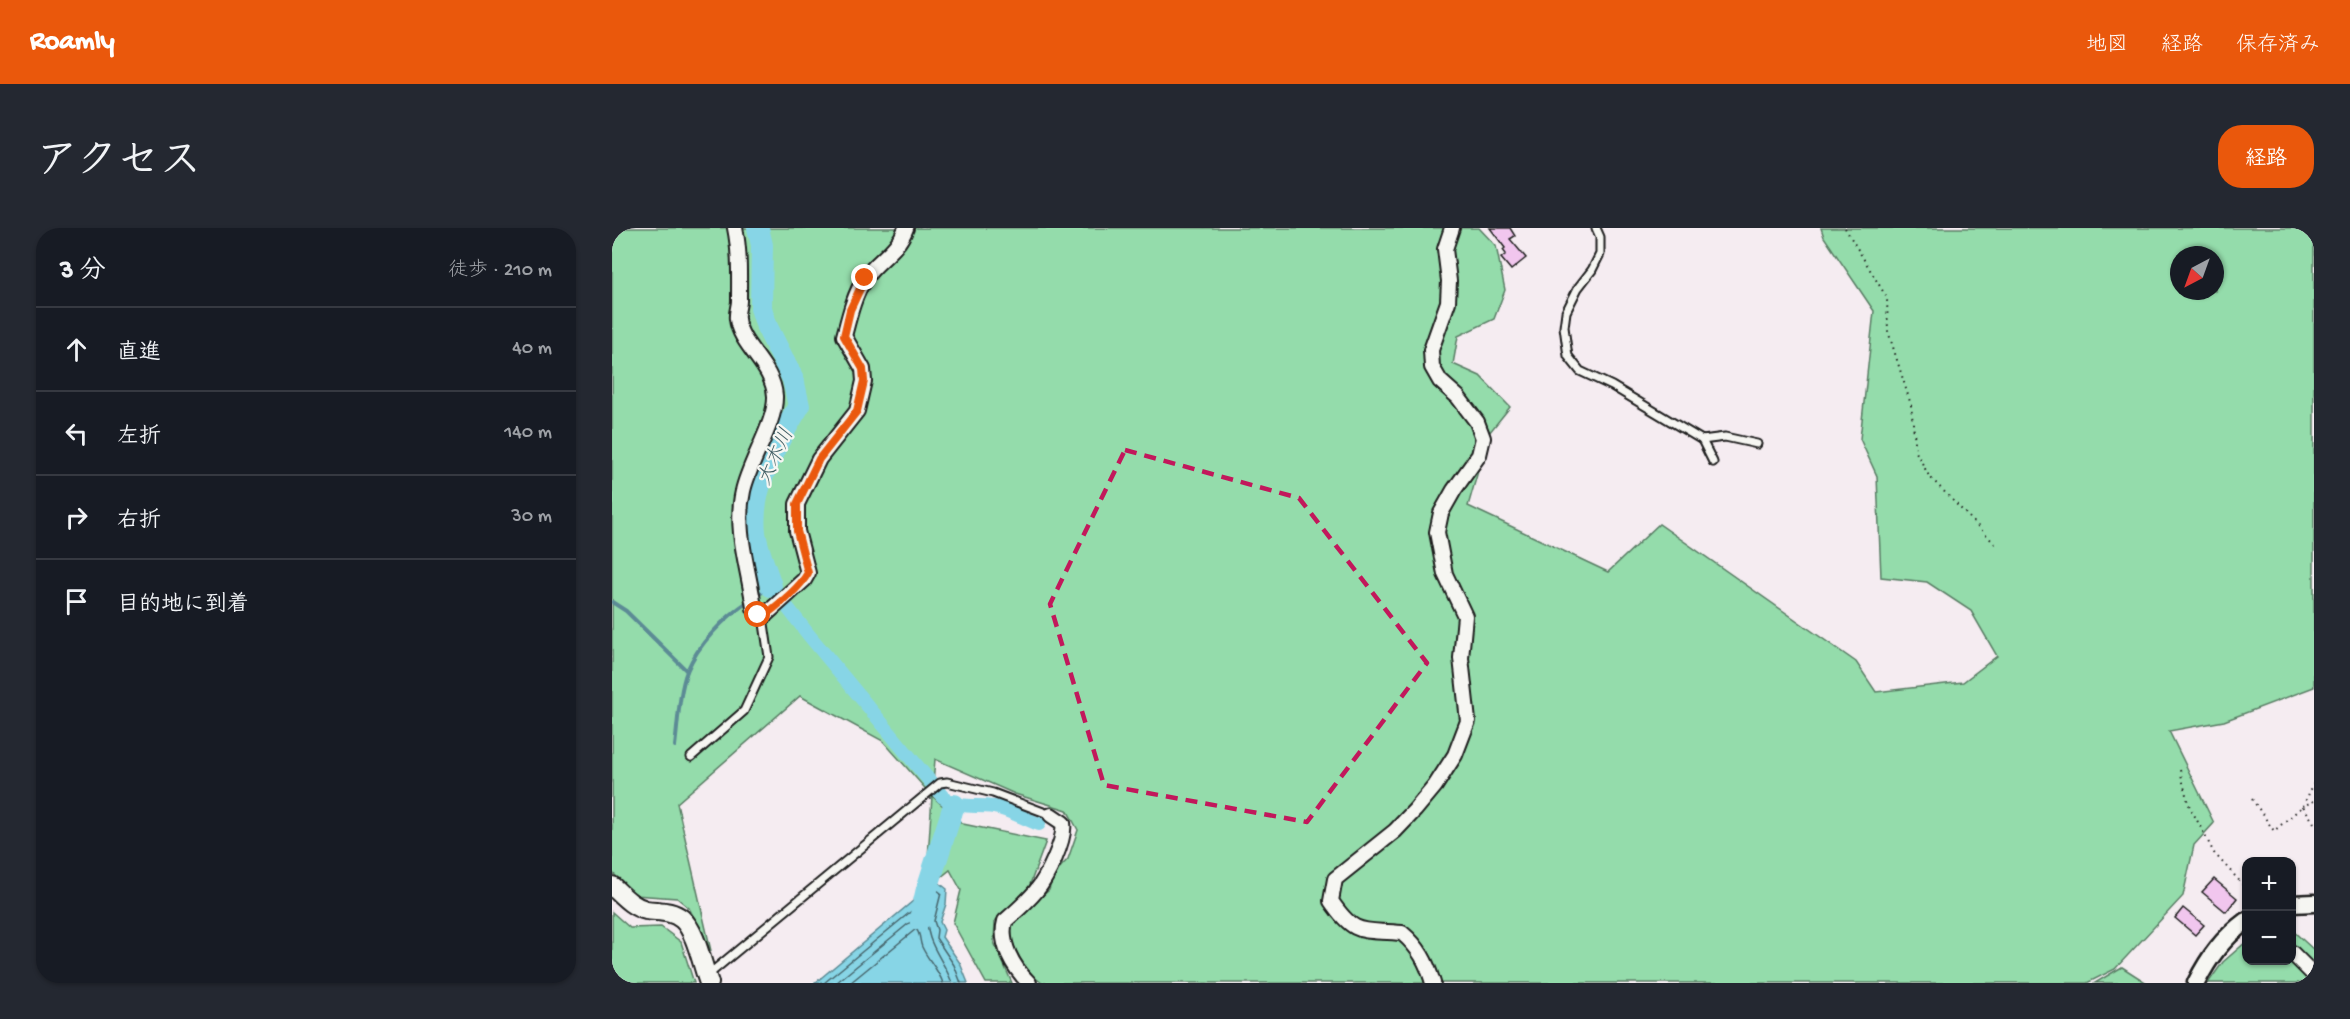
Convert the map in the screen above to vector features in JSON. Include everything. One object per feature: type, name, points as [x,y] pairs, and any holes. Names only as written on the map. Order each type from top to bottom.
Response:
[{"type":"main road","points":[[612,886],[633,904],[645,910],[666,911],[682,919],[691,933],[708,980]]},
{"type":"street","points":[[735,228],[740,251],[737,319],[746,341],[757,354],[772,381],[775,397],[772,417],[755,454],[743,489],[738,516],[752,588],[762,612],[795,588],[808,573],[797,531],[797,504],[819,459],[857,411],[864,381],[863,369],[844,336],[850,310],[865,278],[893,251],[906,228]]},
{"type":"street","points":[[1433,983],[1421,954],[1402,933],[1371,933],[1355,929],[1341,916],[1331,901],[1335,879],[1347,867],[1395,831],[1435,786],[1455,755],[1468,721],[1461,658],[1465,616],[1445,574],[1437,532],[1441,513],[1479,455],[1483,438],[1477,422],[1458,397],[1440,381],[1432,367],[1431,350],[1449,302],[1445,249],[1452,228]]},
{"type":"street","points":[[1029,983],[1018,971],[1002,940],[1005,921],[1037,891],[1061,847],[1065,831],[1063,823],[1051,815]]},
{"type":"street","points":[[2296,904],[2314,903]]},
{"type":"street","points":[[2196,983],[2209,957],[2228,935],[2242,925]]},
{"type":"street","points":[[2296,957],[2314,975]]},
{"type":"lane","points":[[1596,228],[1600,237],[1600,254],[1566,312],[1564,327],[1568,356],[1580,371],[1612,386],[1702,440],[1713,462]]},
{"type":"lane","points":[[1702,440],[1725,436],[1757,444]]},
{"type":"lane","points":[[691,757],[744,711],[769,657],[762,612]]},
{"type":"lane","points":[[708,980],[940,783],[947,782],[993,794],[1051,815]]},
{"type":"path","points":[[1845,228],[1887,298],[1888,331],[1911,405],[1916,452],[1929,476],[1998,547]]},
{"type":"path","points":[[2180,770],[2188,803],[2214,853],[2242,883]]},
{"type":"path","points":[[2303,806],[2314,783]]},
{"type":"path","points":[[2252,799],[2274,831],[2303,806],[2314,801]]},
{"type":"path","points":[[2303,806],[2314,823]]},
{"type":"highlighted area","points":[[1125,450],[1299,498],[1427,663],[1307,822],[1104,785],[1050,604]]},
{"type":"green space","points":[[612,228],[1479,228],[1496,246],[1505,290],[1494,319],[1458,336],[1453,364],[1480,376],[1510,407],[1489,433],[1468,506],[1608,572],[1659,524],[1856,662],[1876,692],[1963,682],[1997,656],[1971,611],[1927,582],[1881,577],[1877,476],[1860,439],[1874,311],[1824,237],[1821,228],[2314,228],[2314,687],[2224,721],[2169,731],[2214,823],[2194,845],[2183,896],[2115,969],[2087,983],[1042,983],[1021,960],[1009,930],[1017,918],[1049,890],[1054,874],[1068,859],[1078,830],[1067,810],[1015,794],[935,759],[932,796],[883,741],[800,696],[677,803],[711,951],[689,908],[677,898],[634,895],[612,872]]},
{"type":"green space","points":[[932,796],[963,824],[1046,841],[1029,887],[995,921],[994,942],[1012,983],[986,983],[953,923],[961,890],[950,870],[926,889]]},
{"type":"green space","points":[[612,912],[630,928],[661,927],[681,942],[694,983],[612,983]]},
{"type":"green space","points":[[2296,934],[2314,950],[2314,965],[2296,946]]},
{"type":"green space","points":[[2242,945],[2242,965],[2295,965],[2313,983],[2208,983],[2223,962]]},
{"type":"green space","points":[[2122,967],[2147,983],[2095,983]]},
{"type":"water","points":[[937,881],[947,889],[946,904],[940,922],[944,930],[942,937],[960,963],[968,983],[815,983]]},
{"type":"building","points":[[1490,228],[1510,228],[1515,236],[1510,239],[1526,258],[1511,270],[1501,258],[1506,254],[1503,250],[1505,248]]},
{"type":"building","points":[[2214,879],[2237,898],[2226,912],[2202,892]]},
{"type":"building","points":[[2183,908],[2204,925],[2195,935],[2175,918]]},
{"type":"waterway","name":"大木川","points":[[758,228],[762,245],[761,308],[767,327],[793,379],[799,406],[767,466],[757,499],[756,539],[771,586]]},
{"type":"waterway","points":[[755,597],[771,586]]},
{"type":"waterway","name":"大木川","points":[[771,586],[943,797],[956,804],[999,808],[1039,824]]},
{"type":"waterway","points":[[675,746],[682,688],[692,661],[713,632],[749,601]]},
{"type":"waterway","points":[[612,602],[626,611],[687,671]]},
{"type":"waterway","name":"大木川","points":[[920,919],[927,889],[954,805]]},
{"type":"route","points":[[758,615],[763,617],[804,580],[808,573],[797,531],[795,515],[797,504],[819,459],[857,411],[864,381],[863,369],[844,336],[850,310],[865,278]]}]
